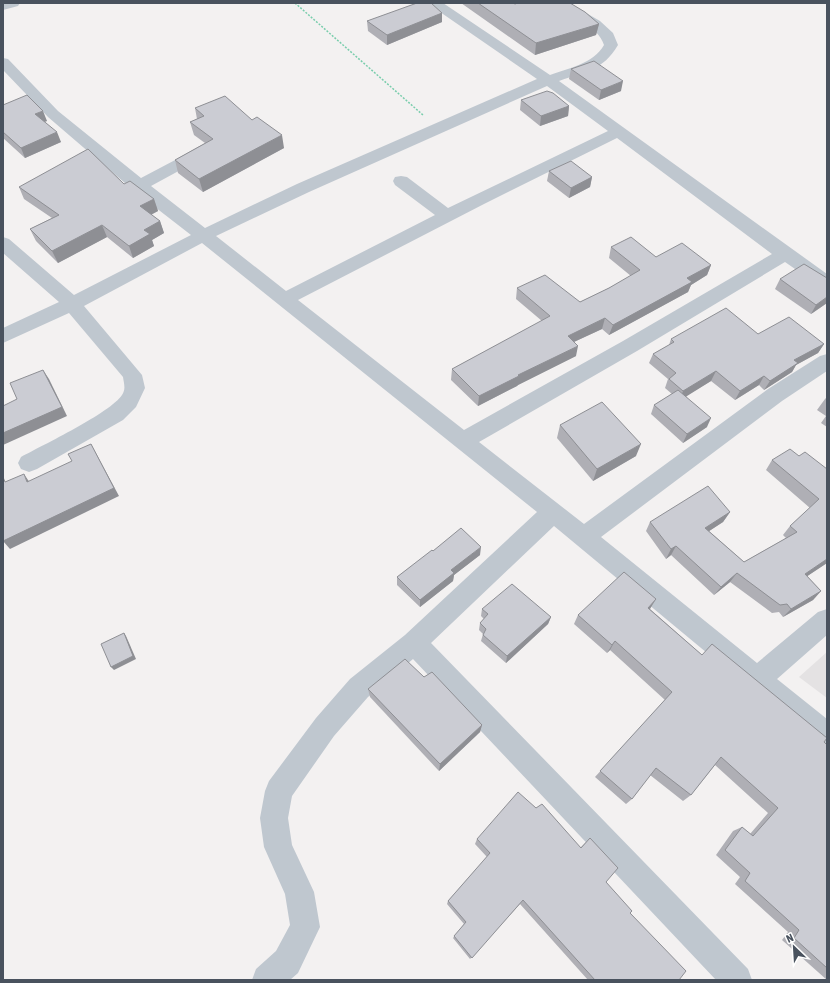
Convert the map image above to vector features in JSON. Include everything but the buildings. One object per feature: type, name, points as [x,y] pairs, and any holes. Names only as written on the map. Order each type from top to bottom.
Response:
[{"type":"street","points":[[3,6],[13,3]]},
{"type":"street","points":[[434,3],[548,80],[785,254],[827,283]]},
{"type":"street","points":[[3,336],[72,304],[202,236],[303,188],[548,80],[595,63],[605,55],[611,45],[608,36],[595,24],[560,3]]},
{"type":"street","points":[[3,62],[15,84],[139,186],[553,512],[827,736]]},
{"type":"street","points":[[283,300],[447,216],[618,132]]},
{"type":"street","points":[[139,186],[202,152]]},
{"type":"street","points":[[400,181],[447,216]]},
{"type":"street","points":[[3,243],[72,304],[132,375],[135,388],[129,401],[116,414],[29,463]]},
{"type":"street","points":[[463,441],[630,346],[785,254]]},
{"type":"street","points":[[584,537],[775,395],[827,361]]},
{"type":"street","points":[[268,980],[287,962],[305,927],[299,892],[278,847],[274,818],[279,791],[325,727],[359,688],[414,643],[553,512]]},
{"type":"street","points":[[758,679],[827,620]]},
{"type":"street","points":[[414,643],[737,980]]},
{"type":"path","points":[[294,3],[439,129]]},
{"type":"shaded area","points":[[827,652],[827,698],[799,677]]}]
